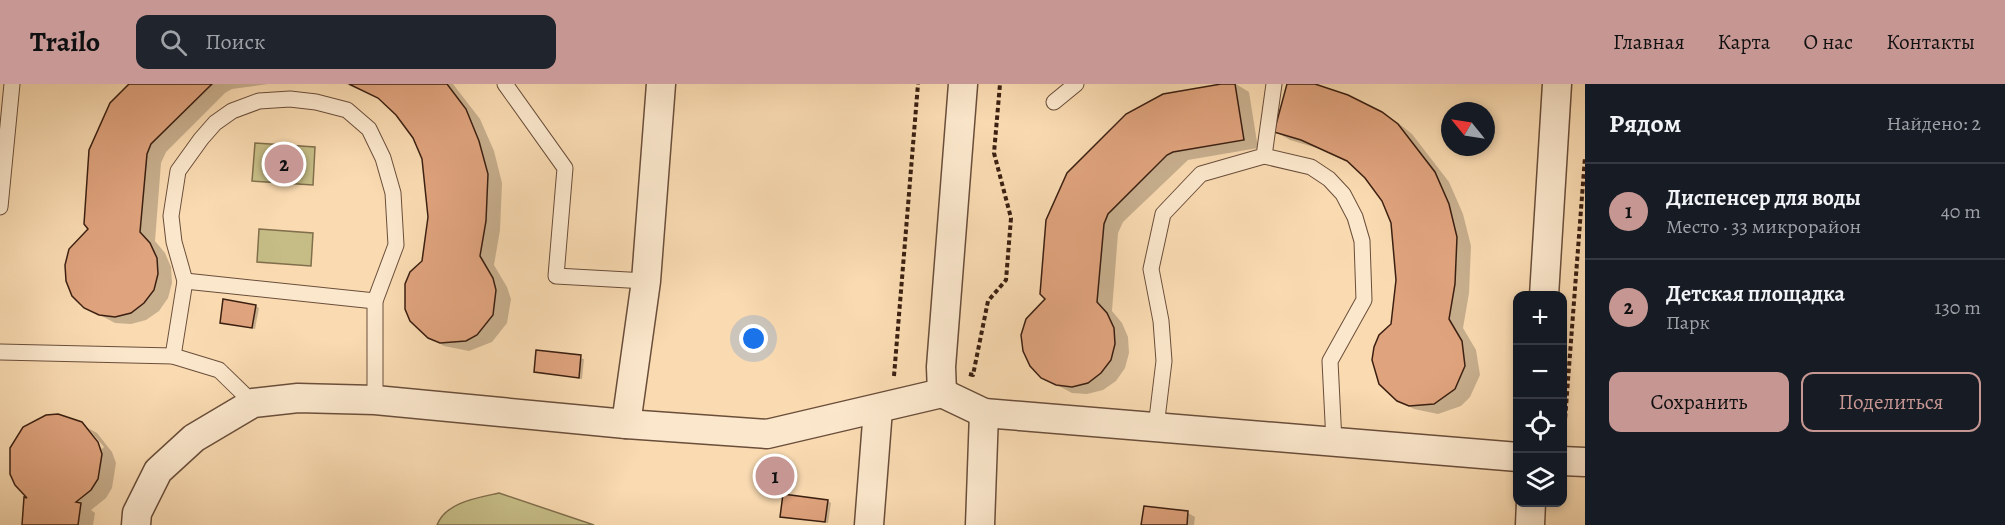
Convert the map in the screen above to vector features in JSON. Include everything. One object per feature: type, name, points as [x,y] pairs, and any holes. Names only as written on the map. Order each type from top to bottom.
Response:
[{"type":"street","points":[[626,424],[646,281],[661,84]]},
{"type":"street","points":[[941,380],[963,84]]},
{"type":"street","points":[[1544,291],[1557,84]]},
{"type":"street","points":[[136,525],[137,513],[158,471],[194,438],[253,403],[298,398],[375,400],[626,424],[767,434],[887,407],[941,380]]},
{"type":"street","points":[[941,380],[984,413],[1513,458]]},
{"type":"street","points":[[869,525],[887,407]]},
{"type":"street","points":[[980,525],[984,413]]},
{"type":"street","points":[[1565,453],[1585,462]]},
{"type":"street","points":[[1530,525],[1531,507]]},
{"type":"lane","points":[[0,207],[12,84]]},
{"type":"lane","points":[[505,84],[565,168],[556,276],[646,281]]},
{"type":"lane","points":[[1054,102],[1076,84]]},
{"type":"lane","points":[[1264,156],[1274,84]]},
{"type":"lane","points":[[173,356],[185,282],[174,242],[171,216],[178,171],[215,123],[232,111],[259,101],[290,99],[347,110],[369,129],[383,158],[393,193],[396,245],[375,302],[375,400]]},
{"type":"lane","points":[[1156,427],[1164,361],[1161,321],[1151,269],[1163,214],[1201,174],[1264,156],[1311,167],[1329,179],[1343,194],[1355,217],[1362,241],[1364,300],[1330,361],[1334,442]]},
{"type":"lane","points":[[185,282],[375,302]]},
{"type":"lane","points":[[0,352],[173,356],[219,370],[253,403]]},
{"type":"path","points":[[887,407],[893,384],[918,84]]},
{"type":"path","points":[[941,380],[973,375],[988,301],[1006,280],[1011,218],[994,153],[1000,84]]},
{"type":"path","points":[[1567,399],[1585,157]]},
{"type":"shaded area","points":[[255,143],[315,147],[313,185],[252,181]]},
{"type":"shaded area","points":[[259,229],[313,233],[311,266],[257,262]]},
{"type":"shaded area","points":[[499,493],[594,525],[437,525],[441,517],[455,506],[472,499]]},
{"type":"building","points":[[129,84],[212,84],[151,144],[147,154],[140,232],[150,243],[157,258],[158,274],[154,290],[144,303],[131,313],[115,317],[99,315],[84,308],[72,296],[66,281],[65,265],[69,249],[88,229],[84,224],[89,150],[110,103]]},
{"type":"building","points":[[349,84],[447,84],[466,109],[479,141],[488,174],[486,221],[480,256],[493,278],[496,290],[493,315],[477,335],[466,341],[440,343],[428,338],[410,321],[405,309],[405,284],[410,272],[422,261],[428,217],[422,159],[413,138],[396,115],[378,98]]},
{"type":"building","points":[[1221,84],[1235,84],[1244,140],[1167,155],[1108,214],[1104,224],[1097,302],[1107,313],[1114,328],[1115,344],[1111,360],[1101,373],[1088,383],[1072,387],[1056,385],[1041,378],[1030,366],[1023,351],[1021,335],[1026,319],[1045,299],[1040,294],[1046,220],[1067,173],[1126,114],[1163,94]]},
{"type":"building","points":[[1287,84],[1315,84],[1348,95],[1382,112],[1398,124],[1435,172],[1449,204],[1457,237],[1455,284],[1449,319],[1462,341],[1465,366],[1455,389],[1434,404],[1409,406],[1397,401],[1379,384],[1372,360],[1374,347],[1379,335],[1391,324],[1396,280],[1391,223],[1382,201],[1365,178],[1347,161],[1301,140],[1274,132]]},
{"type":"building","points":[[223,299],[256,305],[252,328],[220,323]]},
{"type":"building","points":[[536,350],[581,355],[579,378],[534,372]]},
{"type":"building","points":[[58,414],[82,422],[98,442],[102,454],[98,479],[91,490],[76,502],[81,503],[78,525],[22,525],[24,497],[27,498],[15,485],[10,474],[10,448],[23,427],[46,415]]},
{"type":"building","points":[[768,472],[782,473],[781,481],[767,480]]},
{"type":"building","points":[[783,494],[828,500],[825,522],[780,517]]},
{"type":"building","points":[[1144,506],[1188,511],[1187,525],[1141,525]]},
{"type":"place","name":"Детская площадка","points":[[284,164]]},
{"type":"place","name":"Диспенсер для воды","points":[[775,476]]}]
